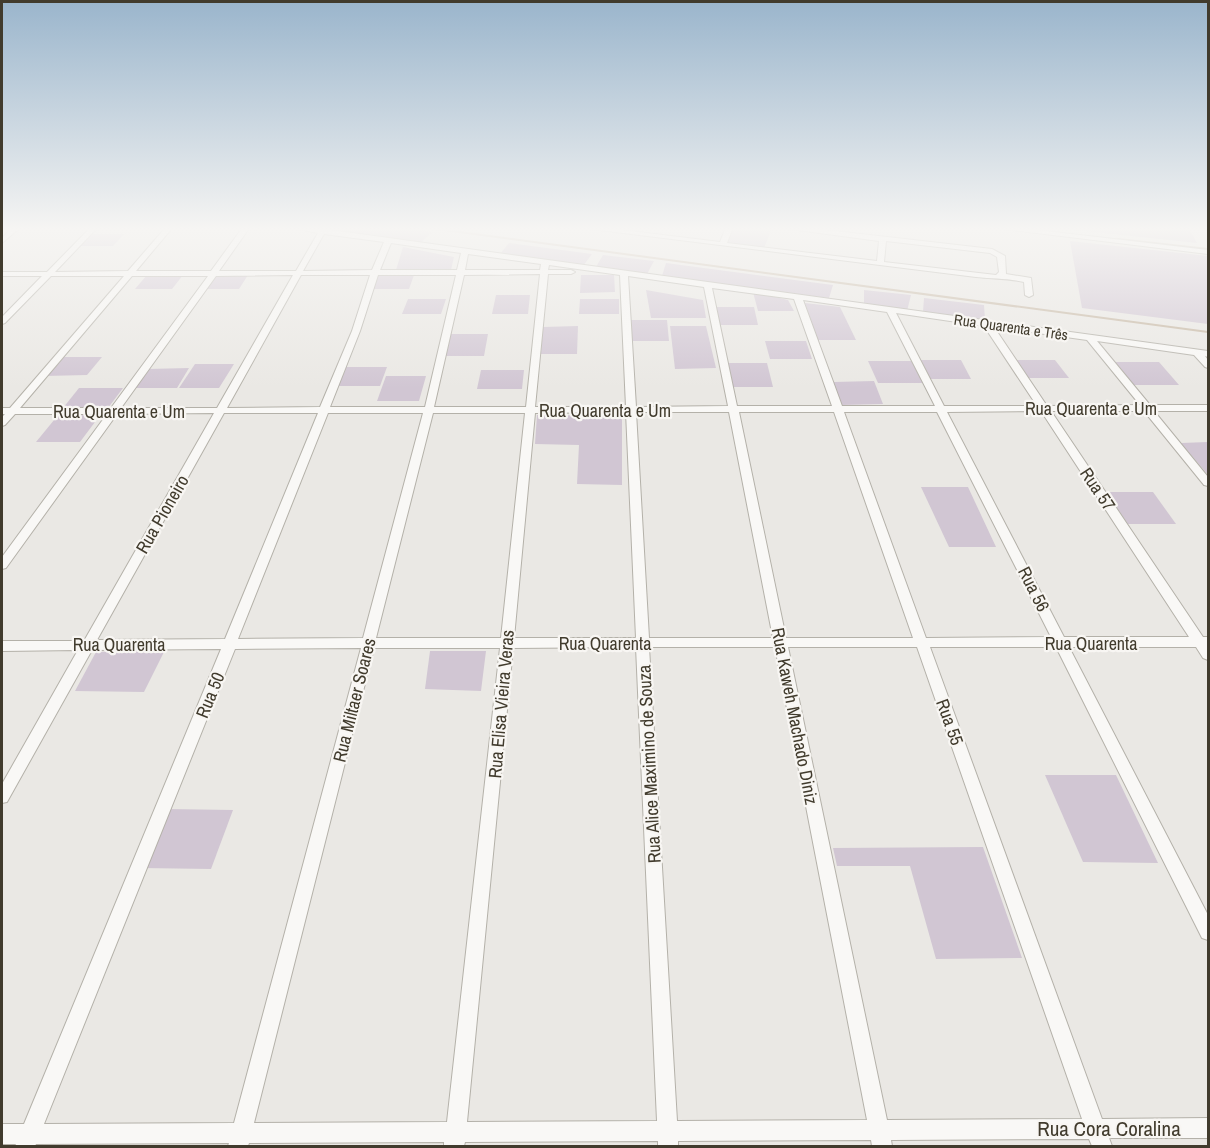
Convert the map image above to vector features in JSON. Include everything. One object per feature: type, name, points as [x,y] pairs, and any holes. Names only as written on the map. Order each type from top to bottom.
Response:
[{"type":"street","points":[[2,321],[42,281]]},
{"type":"street","points":[[2,423],[7,411],[123,281]]},
{"type":"street","points":[[2,565],[207,281]]},
{"type":"street","name":"Rua Pioneiro","points":[[2,797],[87,644],[222,411],[292,281]]},
{"type":"street","name":"Rua 50","points":[[27,1141],[356,331],[372,281]]},
{"type":"street","name":"Rua Miltaer Soares","points":[[240,1140],[429,409],[457,281]]},
{"type":"street","name":"Rua Elisa Vieira Veras","points":[[454,1139],[488,837],[543,281]]},
{"type":"street","name":"Rua Alice Maximino de Souza","points":[[622,281],[631,410],[667,1139]]},
{"type":"street","name":"Rua Quarenta e Três","points":[[678,281],[1209,354]]},
{"type":"street","points":[[1028,281],[1029,295]]},
{"type":"street","name":"Rua Kaweh Machado Diniz","points":[[708,285],[881,1138]]},
{"type":"street","name":"Rua 55","points":[[798,298],[1098,1138]]},
{"type":"street","name":"Rua 56","points":[[891,311],[1209,932]]},
{"type":"street","name":"Rua 57","points":[[987,323],[1204,642],[1209,655]]},
{"type":"street","points":[[1089,337],[1209,483]]},
{"type":"street","points":[[1196,352],[1209,366]]},
{"type":"street","name":"Rua Quarenta e Um","points":[[7,411],[1209,408]]},
{"type":"street","name":"Rua Quarenta","points":[[2,646],[1204,642]]},
{"type":"street","name":"Rua Cora Coralina","points":[[2,1134],[27,1141],[1098,1138],[1209,1128]]},
{"type":"shaded area","points":[[142,281],[179,281],[172,289],[135,289]]},
{"type":"shaded area","points":[[207,281],[244,281],[239,289],[201,289]]},
{"type":"shaded area","points":[[375,281],[412,281],[409,289],[371,289]]},
{"type":"shaded area","points":[[581,281],[614,281],[615,292],[580,293]]},
{"type":"shaded area","points":[[697,281],[799,281],[833,285],[829,298]]},
{"type":"shaded area","points":[[1077,281],[1208,281],[1208,324],[1082,308]]},
{"type":"shaded area","points":[[646,290],[703,300],[706,318],[651,318]]},
{"type":"shaded area","points":[[864,290],[911,295],[907,311],[864,305]]},
{"type":"shaded area","points":[[753,292],[788,300],[794,311],[758,311]]},
{"type":"shaded area","points":[[496,295],[530,295],[528,314],[492,314]]},
{"type":"shaded area","points":[[924,298],[984,305],[985,320],[923,312]]},
{"type":"shaded area","points":[[408,299],[446,299],[441,314],[402,314]]},
{"type":"shaded area","points":[[580,299],[619,299],[619,314],[579,314]]},
{"type":"shaded area","points":[[805,303],[840,307],[856,340],[818,340]]},
{"type":"shaded area","points":[[714,307],[754,307],[758,325],[717,325]]},
{"type":"shaded area","points":[[631,320],[667,320],[669,341],[632,341]]},
{"type":"shaded area","points":[[578,326],[577,354],[541,354],[543,327]]},
{"type":"shaded area","points":[[670,326],[706,326],[716,368],[675,369]]},
{"type":"shaded area","points":[[451,334],[488,334],[484,356],[445,356]]},
{"type":"shaded area","points":[[765,341],[806,341],[812,359],[770,359]]},
{"type":"shaded area","points":[[60,357],[102,357],[87,375],[44,376]]},
{"type":"shaded area","points":[[918,360],[961,360],[971,379],[928,379]]},
{"type":"shaded area","points":[[1013,360],[1055,360],[1069,378],[1025,378]]},
{"type":"shaded area","points":[[868,361],[912,361],[923,383],[878,383]]},
{"type":"shaded area","points":[[1115,362],[1159,362],[1179,385],[1134,385]]},
{"type":"shaded area","points":[[728,363],[767,363],[773,387],[733,387]]},
{"type":"shaded area","points":[[195,364],[234,364],[219,388],[179,388]]},
{"type":"shaded area","points":[[344,367],[387,367],[380,386],[336,386]]},
{"type":"shaded area","points":[[189,368],[177,388],[133,388],[147,369]]},
{"type":"shaded area","points":[[481,370],[524,370],[522,389],[477,389]]},
{"type":"shaded area","points":[[386,376],[426,376],[419,401],[377,401]]},
{"type":"shaded area","points":[[874,381],[883,404],[841,405],[833,382]]},
{"type":"shaded area","points":[[79,388],[123,388],[108,408],[63,408]]},
{"type":"shaded area","points":[[59,414],[101,414],[80,442],[36,442]]},
{"type":"shaded area","points":[[537,415],[622,416],[622,485],[577,484],[579,445],[535,444]]},
{"type":"shaded area","points":[[1208,442],[1208,475],[1181,443]]},
{"type":"shaded area","points":[[921,487],[968,487],[996,547],[949,547]]},
{"type":"shaded area","points":[[1106,492],[1153,492],[1176,524],[1128,524]]},
{"type":"shaded area","points":[[165,650],[144,692],[75,691],[96,652]]},
{"type":"shaded area","points":[[430,651],[486,651],[481,691],[425,689]]},
{"type":"shaded area","points":[[1045,775],[1116,775],[1158,863],[1083,862]]},
{"type":"shaded area","points":[[166,809],[233,810],[211,869],[141,868]]},
{"type":"shaded area","points":[[983,847],[1022,958],[936,959],[910,866],[837,866],[833,848]]},
{"type":"waterway","points":[[823,281],[1208,332]]}]
